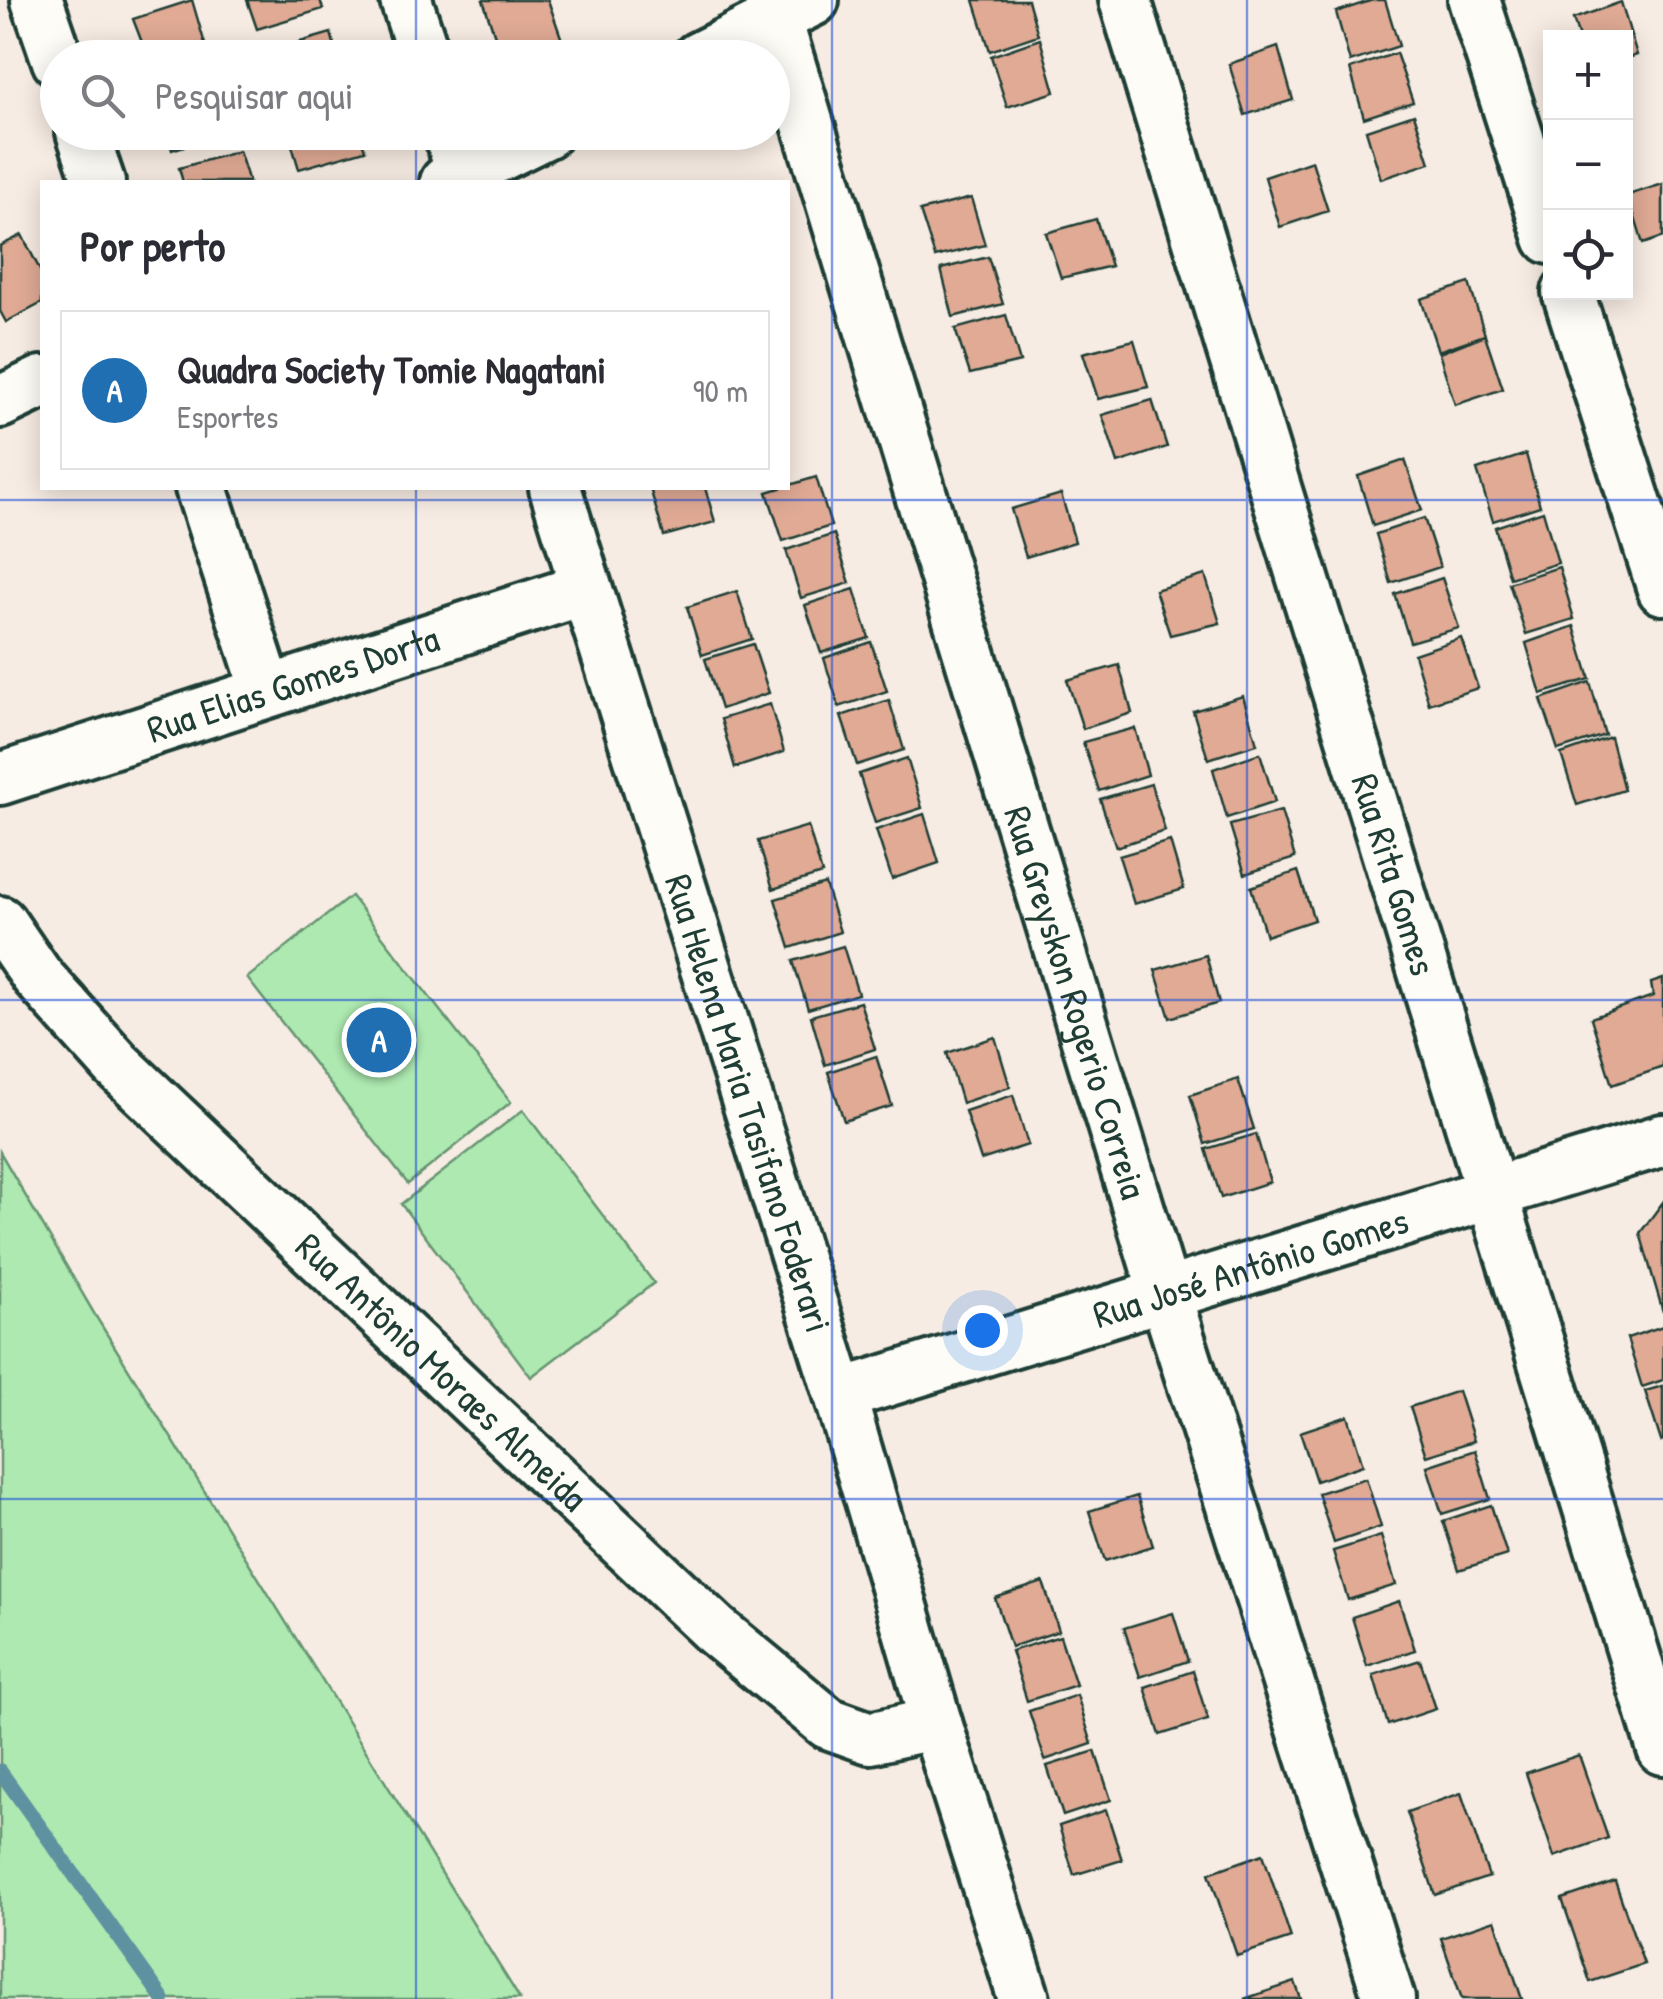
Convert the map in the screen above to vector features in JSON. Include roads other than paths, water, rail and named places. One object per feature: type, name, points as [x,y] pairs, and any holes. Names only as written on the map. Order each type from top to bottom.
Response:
[{"type":"street","points":[[37,0],[51,40]]},
{"type":"street","points":[[406,0],[419,40]]},
{"type":"street","name":"Rua Rita Gomes","points":[[1125,0],[1663,1750]]},
{"type":"street","points":[[1474,0],[1543,216]]},
{"type":"street","points":[[728,40],[786,6]]},
{"type":"street","name":"Rua Greyskon Rogerio Correia","points":[[786,6],[1164,1292],[1389,1999]]},
{"type":"street","points":[[88,150],[98,180]]},
{"type":"street","points":[[455,168],[500,150]]},
{"type":"street","points":[[1571,300],[1663,588]]},
{"type":"street","points":[[0,402],[40,383]]},
{"type":"street","points":[[201,490],[267,692]]},
{"type":"street","name":"Rua Helena Maria Tasifano Foderari","points":[[556,490],[840,1395],[936,1724],[1024,1999]]},
{"type":"street","name":"Rua Elias Gomes Dorta","points":[[0,779],[586,590]]},
{"type":"street","name":"Rua Antônio Moraes Almeida","points":[[0,922],[38,976],[117,1065],[714,1629],[828,1723],[870,1738],[936,1724]]},
{"type":"street","name":"Rua José Antônio Gomes","points":[[840,1395],[1663,1140]]},
{"type":"waterway","points":[[0,1771],[163,1999]]},
{"type":"place","name":"Quadra Society Tomie Nagatani","points":[[379,1040]]}]
